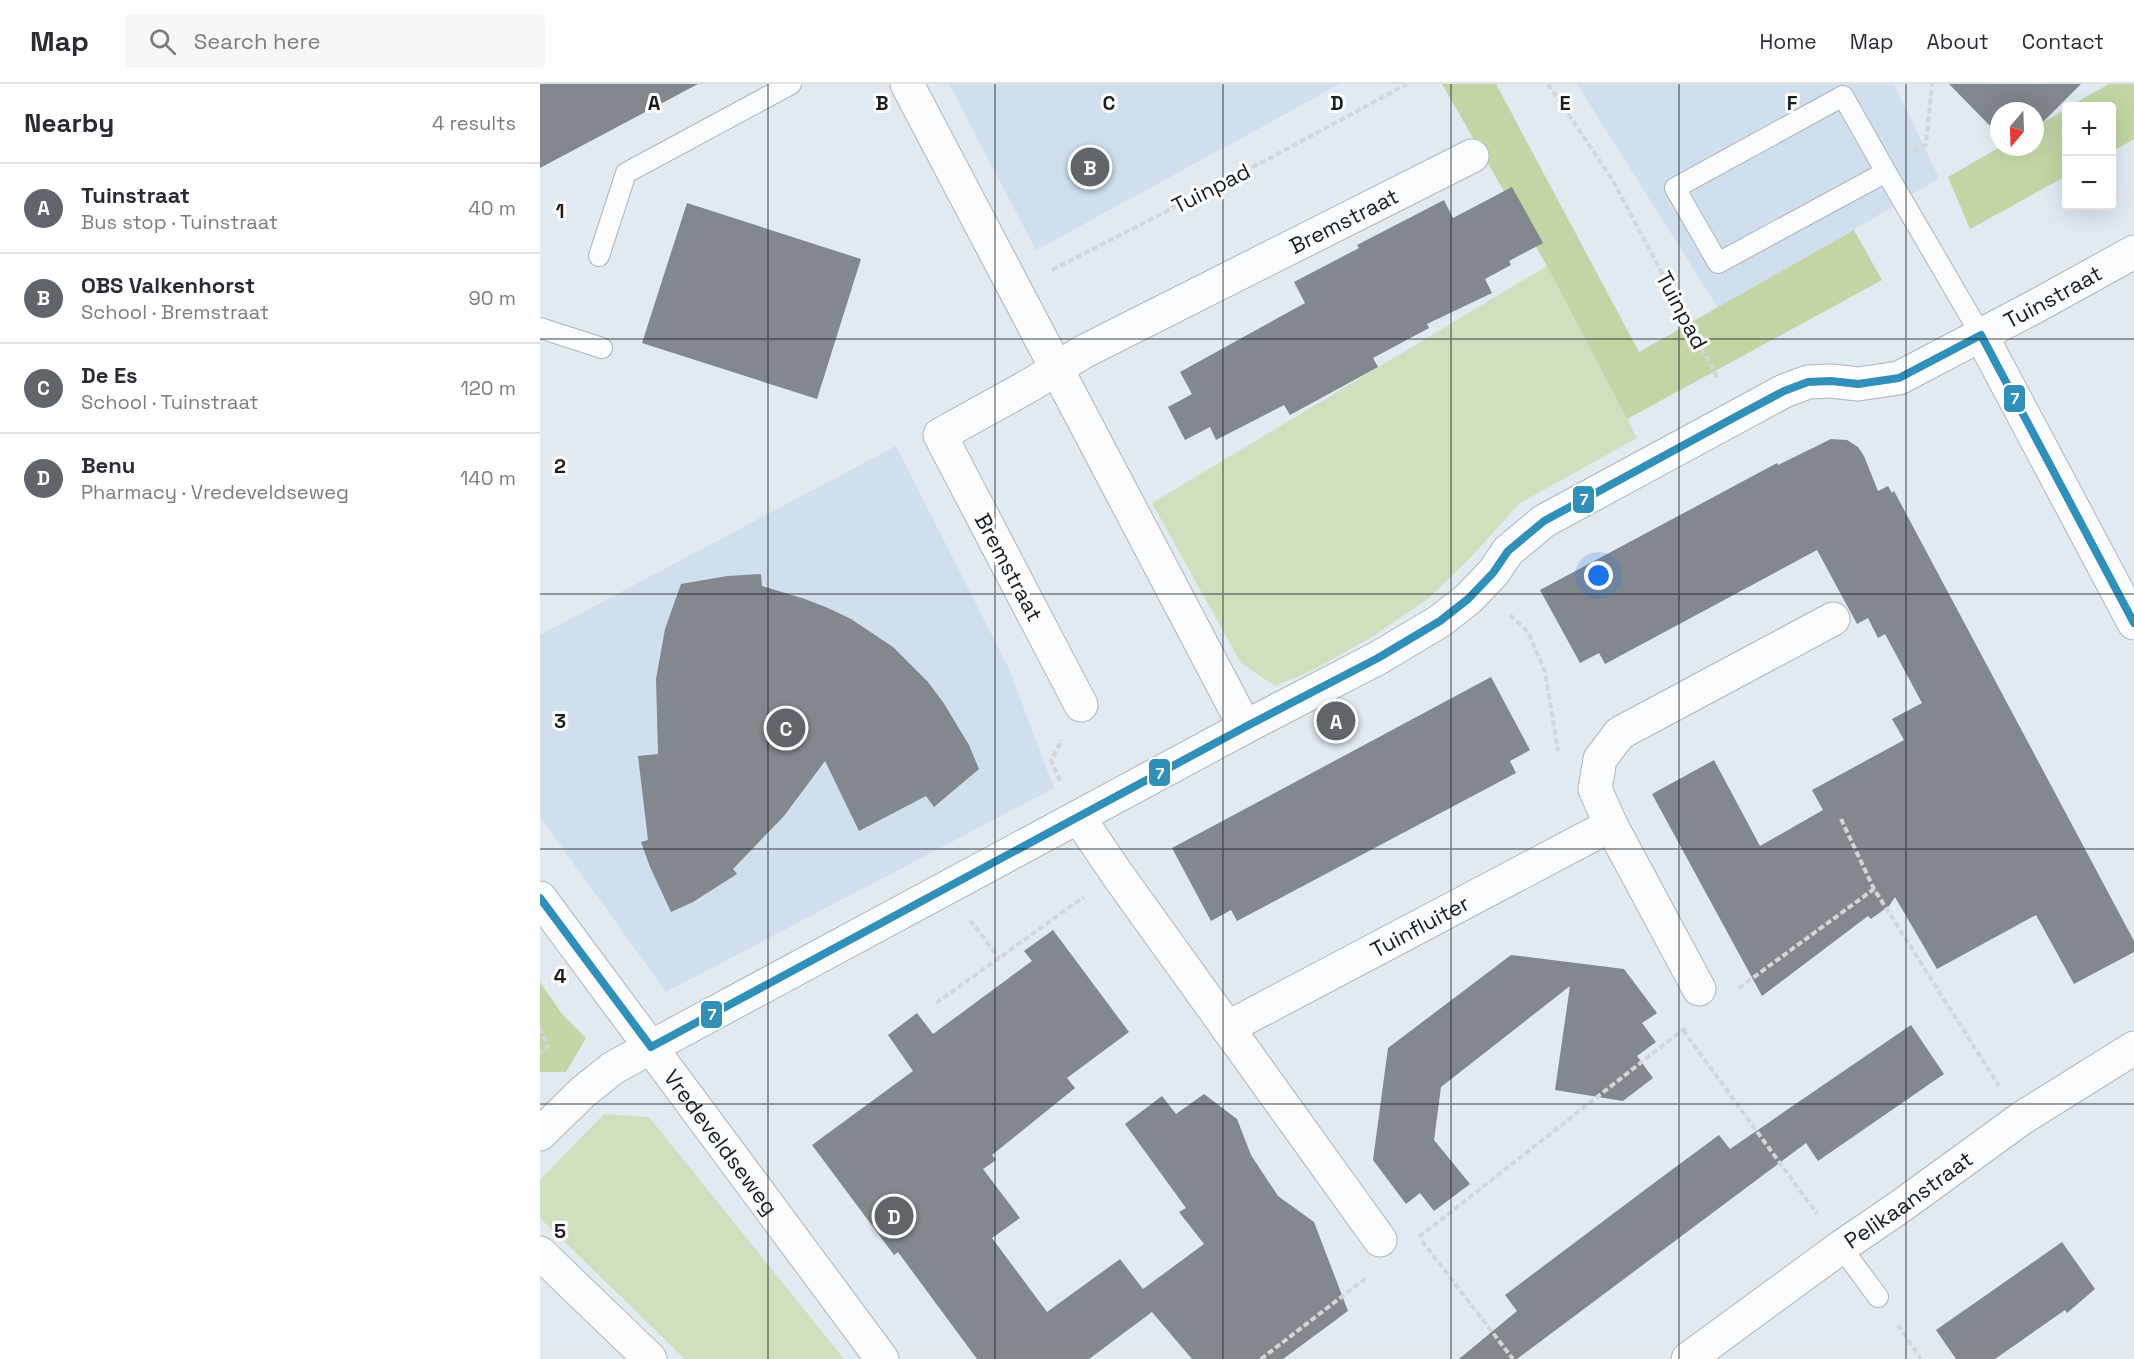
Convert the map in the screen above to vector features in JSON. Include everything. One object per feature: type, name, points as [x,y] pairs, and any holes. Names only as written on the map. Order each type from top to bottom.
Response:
[{"type":"street","points":[[907,84],[1245,727]]},
{"type":"street","name":"Bremstraat","points":[[1081,705],[940,435],[1094,347],[1472,156]]},
{"type":"street","name":"Tuinstraat","points":[[540,1134],[583,1092],[613,1068],[1245,727],[1378,658],[1440,621],[1467,599],[1493,573],[1508,551],[1544,521],[1784,391],[1808,382],[1831,381],[1858,384],[1899,378],[2134,252]]},
{"type":"street","points":[[1981,335],[2134,622]]},
{"type":"street","points":[[1699,989],[1594,789],[1600,759],[1620,733],[1833,620]]},
{"type":"street","points":[[1079,818],[1380,1240]]},
{"type":"street","name":"Tuinfluiter","points":[[1227,1028],[1611,825]]},
{"type":"street","name":"Vredeveldseweg","points":[[540,898],[882,1359]]},
{"type":"street","name":"Pelikaanstraat","points":[[1688,1359],[2022,1118],[2134,1048]]},
{"type":"street","points":[[540,1253],[650,1359]]},
{"type":"lane","points":[[599,255],[626,173],[791,84]]},
{"type":"lane","points":[[1886,172],[1718,263],[1676,188],[1844,96],[1981,335]]},
{"type":"lane","points":[[540,328],[602,348]]},
{"type":"lane","points":[[1841,1247],[1878,1297]]},
{"type":"path","name":"Tuinpad","points":[[1014,290],[1272,157],[1407,84]]},
{"type":"path","name":"Tuinpad","points":[[1548,84],[1612,178],[1738,415]]},
{"type":"path","points":[[1886,172],[1926,144],[1932,84]]},
{"type":"path","points":[[1507,612],[1528,632],[1545,672],[1563,778],[1594,789]]},
{"type":"path","points":[[1079,818],[1051,760],[1081,705]]},
{"type":"path","points":[[1841,819],[1874,889],[2022,1118]]},
{"type":"path","points":[[1739,988],[1874,889]]},
{"type":"path","points":[[936,1003],[1091,892]]},
{"type":"path","points":[[963,912],[999,958]]},
{"type":"path","points":[[1513,1359],[1419,1237],[1690,1023]]},
{"type":"path","points":[[540,1028],[548,1046],[540,1053]]},
{"type":"path","points":[[1683,1030],[1841,1247]]},
{"type":"path","points":[[1261,1359],[1372,1273]]},
{"type":"path","points":[[1878,1297],[1922,1359]]},
{"type":"shaded area","points":[[949,84],[1340,84],[1036,250]]},
{"type":"shaded area","points":[[1577,84],[1894,84],[1939,178],[1718,308]]},
{"type":"shaded area","points":[[896,446],[1009,669],[1054,788],[666,992],[540,817],[540,635]]},
{"type":"green space","points":[[1442,84],[1496,84],[1639,352],[1854,230],[1882,280],[1627,419],[1547,266]]},
{"type":"green space","points":[[2109,84],[2134,84],[2134,139],[2116,150],[2116,102],[2077,102]]},
{"type":"green space","points":[[2062,111],[2062,178],[1970,229],[1948,177],[1990,153],[1990,156],[2044,156],[2044,122]]},
{"type":"green space","points":[[1547,266],[1637,438],[1520,503],[1471,557],[1428,599],[1370,638],[1315,669],[1275,686],[1241,663],[1152,503]]},
{"type":"green space","points":[[540,982],[562,1014],[586,1038],[566,1072],[540,1072]]},
{"type":"green space","points":[[604,1114],[649,1117],[844,1359],[685,1359],[540,1218],[540,1180]]},
{"type":"building","points":[[540,84],[698,84],[540,168]]},
{"type":"building","points":[[1949,84],[2081,84],[2044,121],[2044,102],[1990,102],[1990,126]]},
{"type":"building","points":[[1512,187],[1543,243],[1509,261],[1511,265],[1485,279],[1492,293],[1427,324],[1429,328],[1373,358],[1378,367],[1290,415],[1284,405],[1216,440],[1210,427],[1185,440],[1168,407],[1192,394],[1180,372],[1305,303],[1294,282],[1359,248],[1357,245],[1444,200],[1453,218]]},
{"type":"building","points":[[687,203],[861,259],[817,399],[642,343]]},
{"type":"building","points":[[1831,439],[1847,440],[1858,447],[1878,491],[1888,486],[1892,493],[1894,491],[2134,941],[2134,952],[2074,984],[2036,915],[1937,969],[1895,897],[1889,906],[1871,919],[1868,916],[1762,996],[1652,794],[1714,760],[1760,846],[1823,810],[1812,790],[1904,740],[1892,719],[1922,703],[1885,634],[1878,638],[1868,618],[1857,624],[1817,550],[1605,664],[1599,653],[1580,663],[1540,590],[1777,463],[1778,465]]},
{"type":"building","points":[[761,574],[762,586],[828,608],[851,619],[893,647],[928,682],[943,702],[969,745],[979,769],[934,807],[926,796],[859,831],[825,761],[784,816],[733,869],[737,874],[693,902],[671,912],[641,842],[648,840],[638,756],[658,754],[656,679],[665,629],[681,584],[727,576]]},
{"type":"building","points":[[1491,677],[1530,750],[1510,761],[1516,773],[1237,921],[1231,910],[1211,921],[1172,848]]},
{"type":"building","points":[[1053,930],[1129,1032],[1067,1078],[1075,1088],[992,1155],[996,1160],[983,1169],[1020,1218],[992,1238],[1047,1312],[1120,1259],[1143,1289],[1204,1244],[1179,1212],[1186,1208],[1125,1124],[1162,1096],[1176,1114],[1204,1094],[1237,1119],[1251,1155],[1278,1196],[1314,1222],[1348,1311],[1283,1359],[1192,1359],[1152,1312],[1089,1359],[977,1359],[898,1252],[894,1255],[812,1145],[913,1071],[888,1035],[917,1013],[933,1034],[1032,961],[1024,951]]},
{"type":"building","points":[[1511,955],[1624,969],[1657,1013],[1642,1023],[1656,1042],[1637,1056],[1653,1078],[1623,1101],[1555,1090],[1570,986],[1441,1087],[1434,1140],[1470,1184],[1434,1211],[1420,1193],[1406,1204],[1373,1160],[1388,1048]]},
{"type":"building","points":[[1911,1025],[1944,1074],[1818,1161],[1806,1143],[1517,1359],[1459,1359],[1517,1311],[1505,1295],[1658,1180],[1719,1135],[1730,1149]]},
{"type":"building","points":[[2062,1242],[2095,1289],[2067,1313],[2065,1310],[1995,1359],[1956,1359],[1936,1330]]},
{"type":"transit line","name":"7","points":[[540,898],[651,1047],[1245,727],[1378,658],[1440,621],[1468,599],[1493,573],[1508,551],[1544,521],[1739,415],[1784,391],[1808,382],[1831,381],[1858,384],[1899,378],[1981,335],[2134,623]]},
{"type":"place","name":"OBS Valkenhorst","points":[[1090,167]]},
{"type":"place","name":"Tuinstraat","points":[[1336,721]]},
{"type":"place","name":"De Es","points":[[786,728]]},
{"type":"place","name":"Benu","points":[[894,1216]]}]
